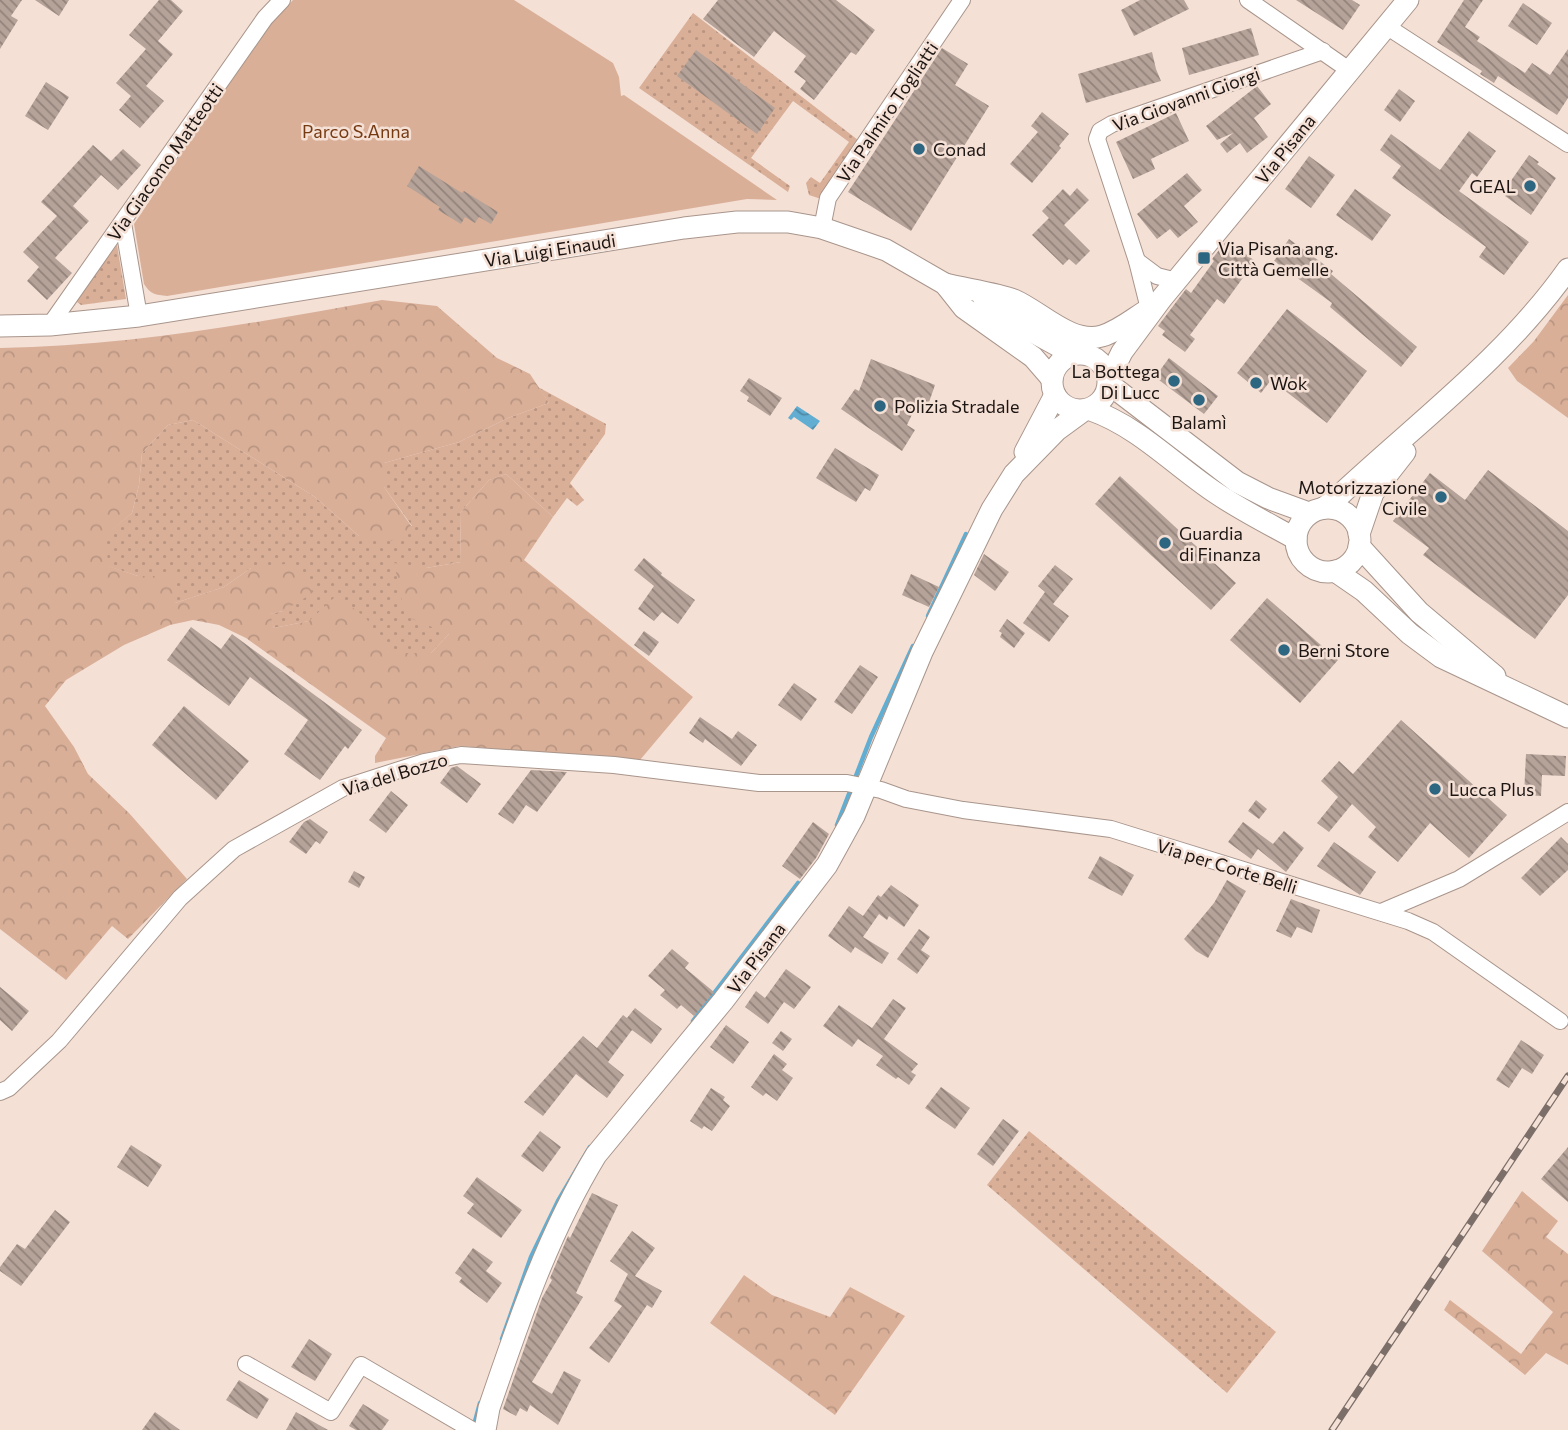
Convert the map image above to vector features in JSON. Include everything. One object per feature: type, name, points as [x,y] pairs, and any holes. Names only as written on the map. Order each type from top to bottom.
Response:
[{"type":"main road","name":"Via Pisana","points":[[485,1430],[489,1408],[538,1268],[584,1174],[596,1155],[723,1001],[827,865],[842,840],[857,785],[992,509],[1014,474],[1053,387],[1058,365],[1118,339],[1177,281],[1403,2]]},
{"type":"main road","name":"Via Luigi Einaudi","points":[[0,326],[50,325],[139,316],[704,226],[760,221],[821,228],[886,250],[945,284],[964,308],[1026,351],[1053,387]]},
{"type":"main road","points":[[1455,391],[1373,493],[1350,562],[1335,571],[1320,571],[1307,564],[1298,552],[1296,539],[1300,524],[1339,496],[1455,391],[1522,326],[1568,269]]},
{"type":"main road","points":[[945,284],[1012,300],[1066,329],[1087,337],[1100,337],[1114,331],[1156,303]]},
{"type":"main road","points":[[975,292],[1031,331],[1103,366],[1109,381],[1237,481],[1268,498],[1317,510],[1343,511],[1356,525],[1359,540],[1419,612],[1506,687]]},
{"type":"main road","name":"Via Pisana","points":[[1014,474],[1057,430],[1104,397],[1122,352],[1156,303]]},
{"type":"main road","points":[[1053,387],[1062,405],[1117,420],[1216,494],[1296,539]]},
{"type":"main road","points":[[1034,456],[1074,431],[1086,427],[1111,429],[1146,440]]},
{"type":"main road","points":[[1335,571],[1364,591],[1410,634],[1441,657],[1568,718]]},
{"type":"street","name":"Via Giacomo Matteotti","points":[[50,325],[265,18],[282,0]]},
{"type":"street","name":"Via Palmiro Togliatti","points":[[821,228],[828,198],[962,0]]},
{"type":"street","points":[[1248,0],[1349,70]]},
{"type":"street","points":[[1386,26],[1568,144]]},
{"type":"street","name":"Via Giovanni Giorgi","points":[[1156,303],[1137,261],[1102,158],[1097,139],[1100,131],[1112,124],[1322,51]]},
{"type":"street","points":[[123,223],[139,316]]},
{"type":"street","points":[[1137,261],[1157,276],[1177,281]]},
{"type":"street","name":"Via del Bozzo","points":[[0,1092],[9,1088],[59,1041],[180,898],[234,849],[343,788],[424,762],[461,755],[614,765],[759,783],[857,785]]},
{"type":"street","name":"Via per Corte Belli","points":[[857,785],[906,799],[963,810],[1111,829],[1381,912],[1433,932],[1560,1021]]},
{"type":"street","points":[[1381,912],[1460,879],[1568,812]]},
{"type":"street","points":[[246,1364],[331,1412],[361,1365],[472,1430]]},
{"type":"green space","name":"Parco S.Anna","points":[[293,0],[514,0],[613,63],[619,77],[621,96],[624,95],[777,200],[747,199],[167,296],[154,293],[144,284],[134,224],[274,20]]},
{"type":"green space","points":[[693,13],[858,140],[821,199],[809,195],[806,183],[811,177],[820,183],[849,142],[793,101],[751,158],[790,186],[788,192],[639,88]]},
{"type":"green space","points":[[117,245],[126,299],[81,305],[77,302],[78,297]]},
{"type":"green space","points":[[1568,295],[1568,418],[1517,381],[1508,368],[1534,341]]},
{"type":"green space","points":[[382,300],[437,306],[497,358],[530,374],[549,403],[508,418],[459,442],[384,463],[384,487],[412,527],[391,541],[359,536],[315,497],[193,420],[168,425],[142,453],[139,485],[132,513],[106,535],[108,566],[138,576],[175,576],[175,603],[224,587],[251,568],[293,563],[313,593],[283,611],[270,614],[274,628],[309,621],[337,595],[366,618],[388,653],[431,653],[449,634],[405,616],[394,563],[426,568],[461,562],[460,513],[489,480],[506,474],[553,517],[524,560],[693,697],[640,760],[460,746],[375,763],[375,756],[386,738],[246,638],[219,625],[193,620],[170,625],[124,645],[66,680],[45,706],[74,747],[88,774],[129,813],[187,879],[128,939],[112,926],[66,980],[0,929],[0,348],[144,338],[239,325]]},
{"type":"green space","points":[[538,387],[606,424],[605,434],[570,483],[584,500],[577,506],[567,498],[553,517],[506,474],[489,480],[460,513],[461,562],[426,568],[449,634],[431,653],[388,653],[309,621],[274,628],[269,614],[283,611],[251,568],[224,587],[175,603],[175,576],[138,576],[107,566],[105,535],[132,513],[139,485],[142,453],[168,425],[193,420],[315,497],[359,536],[412,526],[384,487],[384,463],[459,442],[508,418],[549,403]]},
{"type":"green space","points":[[1029,1131],[1276,1332],[1227,1393],[987,1185]]},
{"type":"green space","points":[[1522,1191],[1558,1221],[1546,1237],[1568,1254],[1568,1365],[1546,1353],[1525,1375],[1444,1310],[1450,1300],[1521,1354],[1553,1312],[1482,1251]]},
{"type":"green space","points":[[744,1275],[772,1295],[830,1317],[850,1287],[905,1316],[835,1415],[710,1323]]},
{"type":"water","points":[[797,406],[820,421],[813,430],[794,417],[791,420],[788,418]]},
{"type":"building","points":[[0,0],[22,0],[11,16],[18,20],[0,49]]},
{"type":"building","points":[[35,0],[69,0],[59,16]]},
{"type":"building","points":[[159,0],[171,0],[183,11],[158,41],[173,54],[146,86],[164,101],[140,128],[119,110],[131,96],[116,83],[146,49],[129,35]]},
{"type":"building","points":[[718,0],[836,0],[875,30],[856,55],[851,52],[814,100],[800,89],[806,81],[794,72],[806,56],[774,31],[754,57],[703,19]]},
{"type":"building","points":[[1140,0],[1184,0],[1189,9],[1134,36],[1121,10]]},
{"type":"building","points":[[1296,0],[1352,0],[1360,5],[1343,30]]},
{"type":"building","points":[[1464,0],[1483,0],[1465,27],[1480,37],[1477,41],[1525,73],[1532,63],[1550,75],[1568,49],[1568,98],[1557,115],[1498,76],[1494,83],[1480,74],[1482,71],[1437,42]]},
{"type":"building","points":[[1523,3],[1552,23],[1537,45],[1508,26]]},
{"type":"building","points":[[1251,28],[1259,55],[1189,75],[1182,48]]},
{"type":"building","name":"Conad","points":[[942,48],[968,64],[955,85],[989,106],[911,231],[848,192]]},
{"type":"building","points":[[696,50],[775,108],[757,134],[677,76]]},
{"type":"building","points":[[1152,52],[1161,81],[1086,103],[1078,74]]},
{"type":"building","points":[[46,82],[69,97],[48,130],[25,116]]},
{"type":"building","points":[[1257,86],[1271,104],[1254,118],[1268,137],[1247,153],[1240,143],[1227,153],[1220,144],[1233,133],[1217,140],[1206,126]]},
{"type":"building","points":[[1399,89],[1415,101],[1400,122],[1384,110]]},
{"type":"building","points":[[1042,112],[1069,134],[1032,183],[1010,164],[1038,132],[1031,126]]},
{"type":"building","points":[[1176,113],[1189,141],[1151,159],[1155,169],[1133,179],[1116,142]]},
{"type":"building","points":[[1469,131],[1496,151],[1477,177],[1472,173],[1459,191],[1529,242],[1504,275],[1479,257],[1486,247],[1392,178],[1401,166],[1380,150],[1391,134],[1440,170]]},
{"type":"building","points":[[93,145],[111,161],[123,149],[141,165],[118,190],[101,175],[73,206],[89,221],[55,258],[72,273],[47,300],[27,281],[39,267],[23,252],[57,216],[41,202]]},
{"type":"building","name":"GEAL","points":[[1529,155],[1556,178],[1531,215],[1505,196],[1511,187],[1508,185]]},
{"type":"building","points":[[1309,156],[1335,175],[1311,208],[1285,189]]},
{"type":"building","points":[[419,166],[498,212],[491,224],[479,217],[475,223],[465,217],[461,224],[407,186]]},
{"type":"building","points":[[1187,173],[1202,190],[1184,206],[1198,222],[1178,238],[1170,229],[1157,239],[1137,214]]},
{"type":"building","points":[[1077,188],[1089,200],[1064,225],[1090,251],[1076,265],[1069,259],[1063,265],[1032,235],[1049,218],[1042,211],[1063,189],[1070,196]]},
{"type":"building","points":[[1355,189],[1391,215],[1372,241],[1336,215]]},
{"type":"building","points":[[1289,239],[1333,271],[1331,274],[1417,347],[1401,367],[1330,307],[1332,303],[1274,261]]},
{"type":"building","points":[[1227,240],[1255,261],[1224,304],[1217,299],[1190,335],[1195,339],[1185,352],[1162,335],[1165,331],[1158,326],[1186,289],[1191,293]]},
{"type":"building","points":[[1287,309],[1367,371],[1327,423],[1271,380],[1261,393],[1237,373]]},
{"type":"building","points":[[1169,358],[1218,396],[1204,414],[1155,377]]},
{"type":"building","name":"Polizia Stradale","points":[[871,359],[935,385],[927,408],[917,404],[907,425],[915,430],[902,451],[841,409],[855,389],[859,391]]},
{"type":"building","points":[[749,378],[782,398],[770,416],[747,401],[749,397],[740,391]]},
{"type":"building","points":[[835,448],[879,475],[870,491],[865,488],[856,502],[816,478]]},
{"type":"building","points":[[1488,470],[1568,531],[1568,595],[1535,639],[1423,555],[1429,548],[1393,521],[1430,473],[1465,500]]},
{"type":"building","name":"Guardia di Finanza","points":[[1120,476],[1236,583],[1211,610],[1095,504]]},
{"type":"building","points":[[984,554],[1009,572],[995,591],[974,575]]},
{"type":"building","points":[[644,558],[662,573],[661,575],[695,600],[678,624],[662,612],[654,621],[638,609],[654,586],[634,570]]},
{"type":"building","points":[[1055,565],[1073,579],[1053,604],[1069,616],[1049,642],[1023,623],[1045,592],[1038,586]]},
{"type":"building","points":[[911,574],[939,587],[929,607],[902,595]]},
{"type":"building","name":"Berni Store","points":[[1267,598],[1338,660],[1300,703],[1230,640]]},
{"type":"building","points":[[1007,619],[1025,633],[1014,648],[1000,637],[1002,633],[999,631]]},
{"type":"building","points":[[191,627],[221,649],[232,634],[362,730],[348,749],[345,746],[320,780],[284,754],[308,720],[250,677],[229,706],[167,660]]},
{"type":"building","points":[[644,631],[659,642],[649,656],[634,645]]},
{"type":"building","points":[[860,665],[878,677],[852,714],[834,702]]},
{"type":"building","points":[[794,683],[817,699],[801,721],[778,705]]},
{"type":"building","points":[[184,706],[249,761],[216,800],[152,745]]},
{"type":"building","points":[[700,717],[732,739],[738,731],[757,745],[741,766],[705,739],[703,743],[689,733]]},
{"type":"building","name":"Lucca Plus","points":[[1401,720],[1507,815],[1469,858],[1430,823],[1398,862],[1368,837],[1376,827],[1352,804],[1329,832],[1317,823],[1338,797],[1321,781],[1339,761],[1353,774]]},
{"type":"building","points":[[1526,754],[1566,756],[1565,776],[1542,775],[1541,796],[1524,795]]},
{"type":"building","points":[[457,766],[481,784],[467,803],[440,783],[451,768]]},
{"type":"building","points":[[531,770],[567,772],[537,812],[526,805],[513,824],[498,814]]},
{"type":"building","points":[[391,791],[408,805],[386,833],[369,820]]},
{"type":"building","points":[[1256,800],[1267,809],[1259,819],[1248,811]]},
{"type":"building","points":[[310,819],[328,832],[320,844],[316,841],[306,854],[289,842],[304,822]]},
{"type":"building","points":[[813,822],[829,834],[800,879],[782,866]]},
{"type":"building","points":[[1243,822],[1273,844],[1284,831],[1304,848],[1286,872],[1258,849],[1251,859],[1228,842]]},
{"type":"building","points":[[1561,837],[1568,844],[1568,870],[1540,896],[1521,878]]},
{"type":"building","points":[[1334,842],[1376,872],[1360,895],[1317,866]]},
{"type":"building","points":[[1100,856],[1134,875],[1122,896],[1088,878]]},
{"type":"building","points":[[354,871],[365,877],[359,888],[348,882]]},
{"type":"building","points":[[1227,880],[1246,891],[1208,958],[1184,939],[1214,903]]},
{"type":"building","points":[[891,885],[919,905],[904,927],[889,916],[887,920],[879,914],[863,937],[889,953],[882,964],[855,947],[851,953],[828,936],[849,906],[863,916],[878,895],[881,897]]},
{"type":"building","points":[[1291,899],[1320,910],[1312,933],[1297,927],[1291,938],[1276,931]]},
{"type":"building","points":[[919,929],[930,937],[921,950],[930,956],[917,974],[897,959]]},
{"type":"building","points":[[672,949],[689,963],[685,968],[714,992],[694,1016],[681,1005],[677,1009],[660,995],[665,990],[648,976]]},
{"type":"building","points":[[786,969],[811,987],[794,1009],[784,1002],[768,1024],[745,1007],[756,991],[765,998]]},
{"type":"building","points":[[0,987],[29,1011],[12,1031],[0,1020]]},
{"type":"building","points":[[893,999],[906,1008],[884,1039],[918,1064],[911,1072],[916,1075],[909,1085],[876,1065],[883,1056],[858,1039],[852,1047],[823,1026],[839,1005],[872,1028]]},
{"type":"building","points":[[635,1008],[662,1029],[651,1044],[632,1030],[608,1062],[624,1075],[607,1098],[576,1074],[543,1116],[524,1102],[583,1036],[597,1048],[623,1015],[627,1018]]},
{"type":"building","points":[[726,1025],[749,1042],[733,1064],[710,1047]]},
{"type":"building","points":[[781,1031],[792,1039],[783,1051],[772,1043]]},
{"type":"building","points":[[1521,1040],[1544,1055],[1532,1074],[1522,1068],[1509,1088],[1496,1080]]},
{"type":"building","points":[[774,1054],[787,1064],[782,1070],[793,1078],[777,1101],[766,1093],[763,1096],[751,1087]]},
{"type":"building","points":[[941,1087],[970,1108],[955,1129],[925,1108]]},
{"type":"building","points":[[711,1088],[725,1097],[723,1100],[730,1106],[712,1131],[704,1126],[702,1129],[690,1121]]},
{"type":"building","points":[[1003,1119],[1019,1131],[993,1166],[977,1154]]},
{"type":"building","points":[[540,1131],[561,1147],[543,1172],[521,1156]]},
{"type":"building","points":[[131,1145],[162,1165],[148,1187],[117,1167]]},
{"type":"building","points":[[1568,1147],[1568,1202],[1541,1179]]},
{"type":"building","points":[[477,1177],[522,1210],[501,1238],[467,1213],[474,1204],[463,1196]]},
{"type":"building","points":[[592,1193],[618,1205],[576,1293],[583,1297],[532,1382],[552,1394],[564,1371],[581,1380],[558,1425],[530,1405],[527,1412],[520,1408],[516,1416],[503,1409],[542,1298],[552,1280],[550,1278],[568,1236],[570,1238]]},
{"type":"building","points":[[55,1210],[70,1222],[21,1286],[0,1271],[0,1267],[17,1244],[25,1249]]},
{"type":"building","points":[[632,1231],[655,1248],[635,1276],[662,1291],[652,1308],[647,1305],[609,1363],[589,1348],[622,1306],[614,1301],[628,1274],[610,1261]]},
{"type":"building","points":[[473,1248],[493,1262],[486,1271],[502,1283],[487,1303],[459,1282],[462,1278],[455,1273]]},
{"type":"building","points":[[309,1339],[332,1354],[315,1381],[291,1367]]},
{"type":"building","points":[[239,1380],[269,1399],[257,1419],[226,1400]]},
{"type":"building","points":[[363,1404],[389,1420],[382,1430],[356,1430],[349,1426]]},
{"type":"building","points":[[155,1412],[180,1430],[142,1430]]},
{"type":"building","points":[[296,1412],[328,1430],[286,1430]]},
{"type":"waterway","points":[[928,616],[966,534]]},
{"type":"waterway","points":[[837,825],[871,737],[913,646]]},
{"type":"waterway","points":[[693,1021],[798,883]]},
{"type":"waterway","points":[[502,1339],[531,1257],[558,1201],[590,1147]]},
{"type":"waterway","points":[[474,1425],[480,1403]]},
{"type":"railway","points":[[1332,1430],[1568,1076]]},
{"type":"place","name":"Conad","points":[[919,149]]},
{"type":"place","name":"GEAL","points":[[1530,186]]},
{"type":"place","name":"Via Pisana ang. Città Gemelle","points":[[1204,258]]},
{"type":"place","name":"La Bottega Di Lucc","points":[[1174,381]]},
{"type":"place","name":"Wok","points":[[1256,383]]},
{"type":"place","name":"Balamì","points":[[1199,400]]},
{"type":"place","name":"Polizia Stradale","points":[[880,406]]},
{"type":"place","name":"Motorizzazione Civile","points":[[1441,497]]},
{"type":"place","name":"Guardia di Finanza","points":[[1165,543]]},
{"type":"place","name":"Berni Store","points":[[1284,650]]},
{"type":"place","name":"Lucca Plus","points":[[1435,789]]}]
